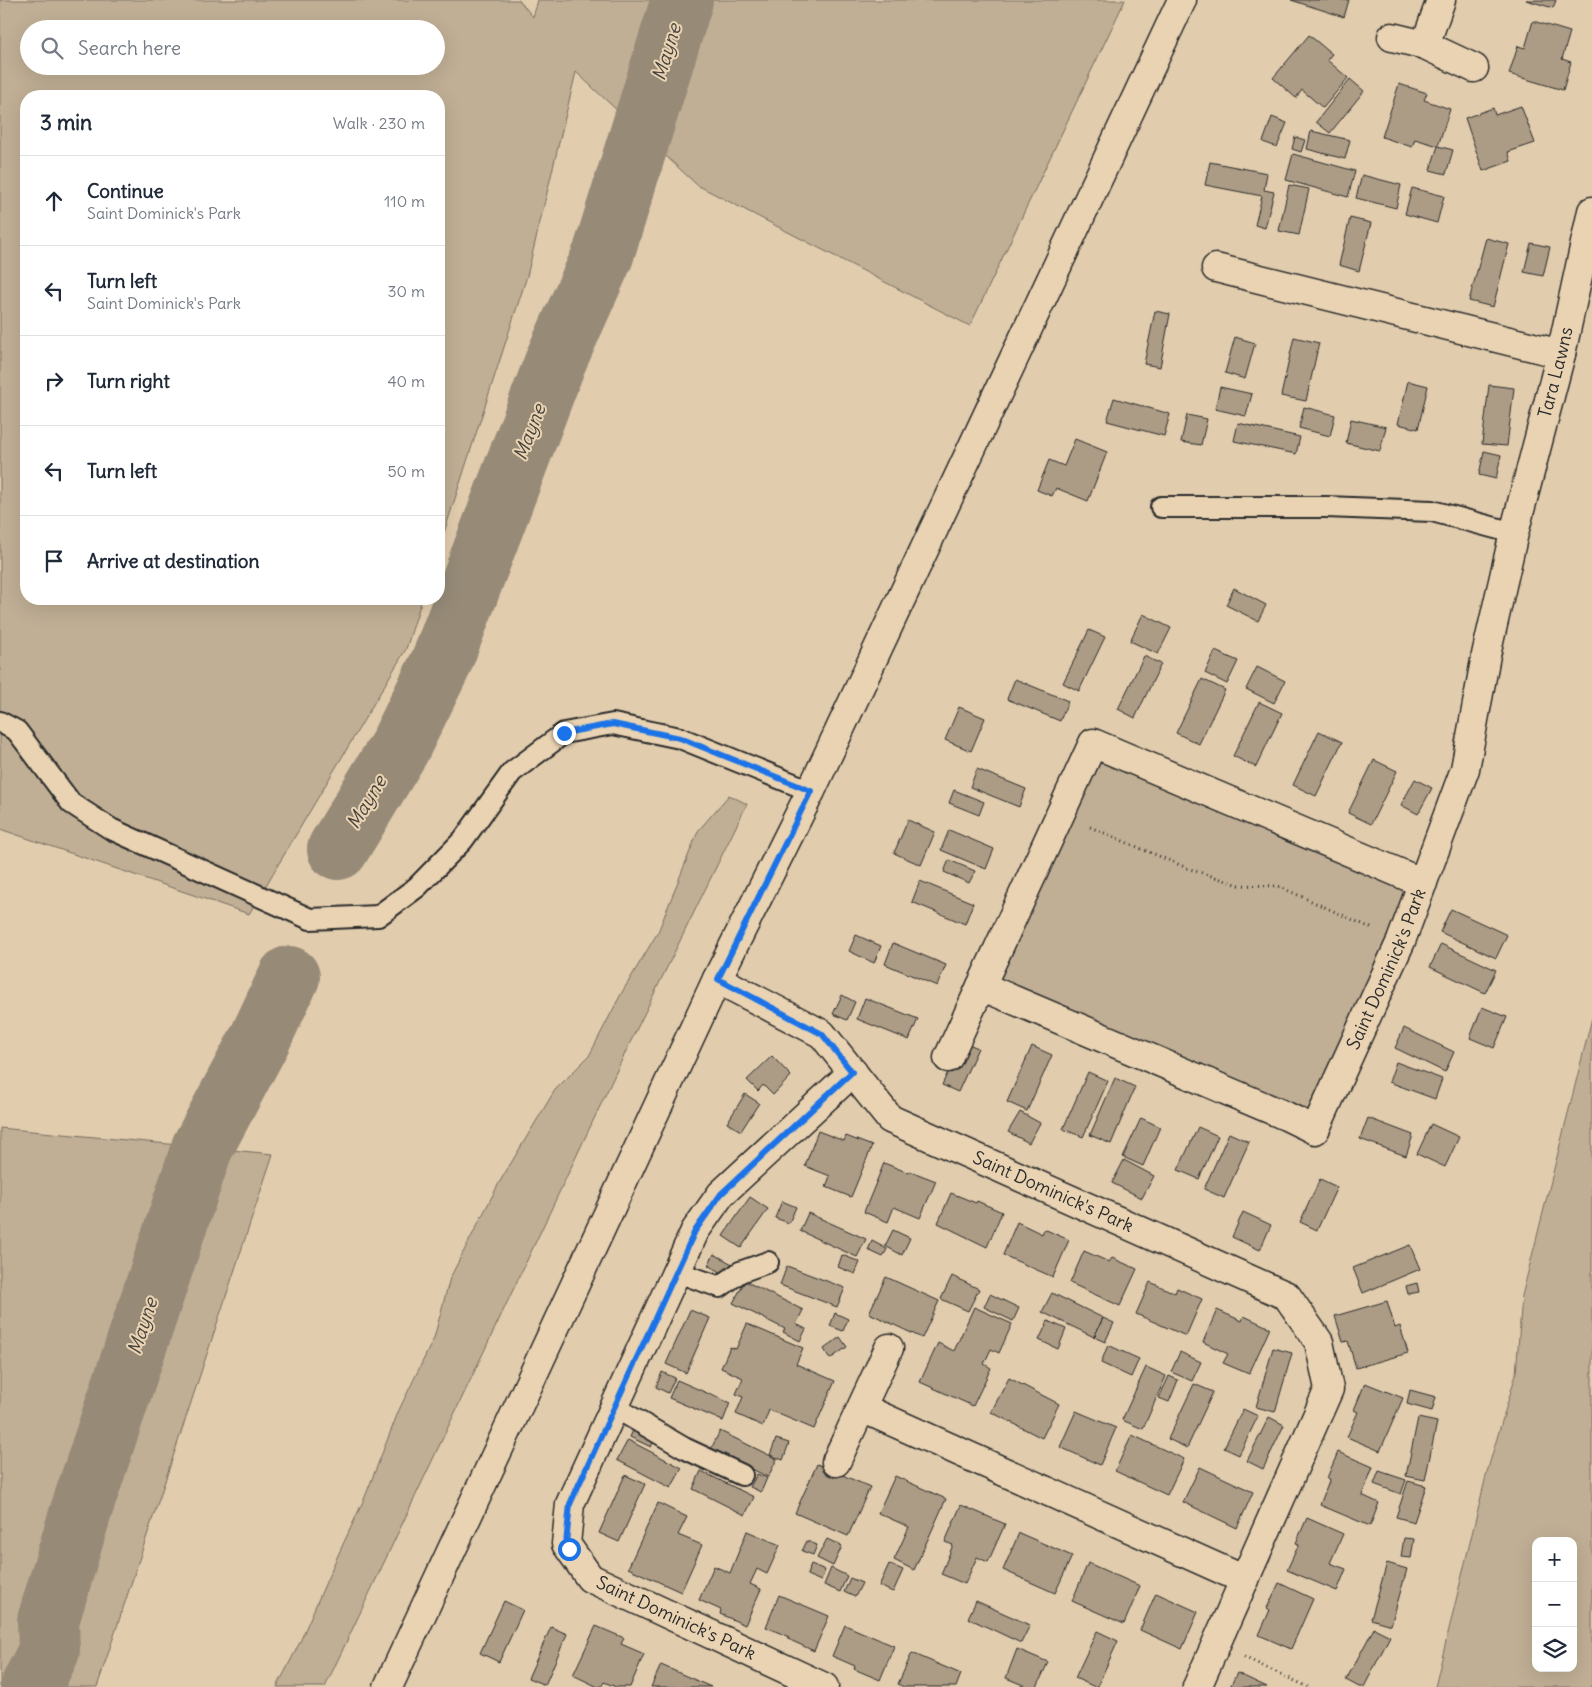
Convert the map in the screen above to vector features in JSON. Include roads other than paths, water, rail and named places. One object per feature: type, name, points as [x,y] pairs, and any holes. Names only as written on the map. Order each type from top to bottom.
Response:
[{"type":"street","points":[[388,1687],[718,979],[811,791],[1182,0]]},
{"type":"street","points":[[1425,45],[1441,0]]},
{"type":"street","points":[[1392,38],[1425,45],[1474,68]]},
{"type":"street","name":"Tara Lawns","points":[[1423,883],[1465,769],[1486,655],[1514,533],[1561,354],[1592,211]]},
{"type":"street","points":[[1216,268],[1561,354]]},
{"type":"street","name":"Saint Dominick's Park","points":[[948,1058],[980,986],[1093,743],[1423,883],[1401,941],[1316,1130],[980,986]]},
{"type":"street","name":"Saint Dominick's Park","points":[[718,979],[822,1034],[890,1119],[1287,1296],[1319,1342],[1329,1389],[1197,1687]]},
{"type":"street","name":"Saint Dominick's Park","points":[[824,1687],[590,1578],[566,1544],[570,1504],[695,1231],[721,1194],[852,1072]]},
{"type":"street","points":[[836,1462],[890,1348]]},
{"type":"street","points":[[862,1408],[1245,1580]]},
{"type":"lane","points":[[1161,507],[1326,507],[1432,511],[1514,533]]},
{"type":"lane","points":[[0,722],[17,731],[71,803],[111,829],[310,919],[378,916],[417,887],[463,840],[512,772],[564,733],[613,724],[680,738],[811,791]]},
{"type":"lane","points":[[677,1272],[720,1287],[740,1272],[768,1262]]},
{"type":"lane","points":[[614,1407],[684,1448],[742,1475]]},
{"type":"waterway","name":"Mayne","points":[[338,849],[399,748],[441,663],[556,360],[603,255],[682,0]]},
{"type":"waterway","name":"Mayne","points":[[31,1687],[49,1651],[48,1621],[81,1511],[202,1148],[259,1041],[289,977]]}]
